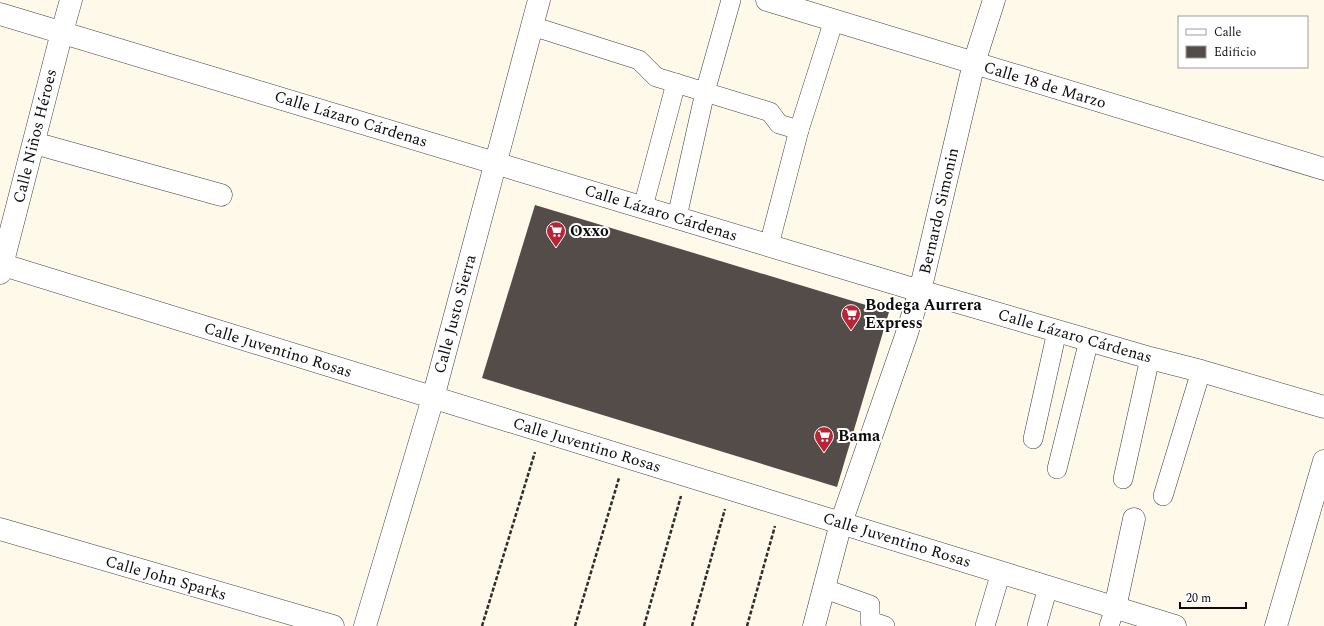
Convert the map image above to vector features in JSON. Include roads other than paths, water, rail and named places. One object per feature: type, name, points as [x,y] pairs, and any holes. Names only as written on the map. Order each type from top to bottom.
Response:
[{"type":"street","name":"Calle Niños Héroes","points":[[1,267],[71,0]]},
{"type":"street","name":"Calle Justo Sierra","points":[[365,626],[432,398],[539,0]]},
{"type":"street","points":[[677,217],[705,92],[731,0]]},
{"type":"street","name":"Calle 18 de Marzo","points":[[767,0],[1324,169]]},
{"type":"street","name":"Bernardo Simonin","points":[[814,626],[842,523],[920,291],[974,63],[994,0]]},
{"type":"street","name":"Calle Lázaro Cárdenas","points":[[0,14],[920,291],[1324,407]]},
{"type":"street","points":[[769,245],[799,130],[834,20]]},
{"type":"street","points":[[532,26],[639,60],[656,77],[770,112],[779,124],[799,130]]},
{"type":"street","points":[[643,208],[676,83]]},
{"type":"street","points":[[34,143],[222,195]]},
{"type":"street","name":"Calle Juventino Rosas","points":[[1,267],[1001,572],[1048,587],[1112,617],[1175,626]]},
{"type":"street","points":[[1034,439],[1057,331]]},
{"type":"street","points":[[1057,469],[1089,340]]},
{"type":"street","points":[[1123,479],[1150,358]]},
{"type":"street","points":[[1163,496],[1201,372]]},
{"type":"street","points":[[1276,626],[1324,461]]},
{"type":"street","points":[[1112,617],[1134,519]]},
{"type":"street","name":"Calle John Sparks","points":[[0,530],[333,626]]},
{"type":"street","points":[[985,626],[1001,572]]},
{"type":"street","points":[[1037,626],[1048,587]]},
{"type":"street","points":[[825,589],[870,605],[870,621],[885,626]]},
{"type":"place","name":"Oxxo","points":[[556,248]]},
{"type":"place","name":"Bodega Aurrera Express","points":[[851,331]]},
{"type":"place","name":"Bama","points":[[824,453]]}]
